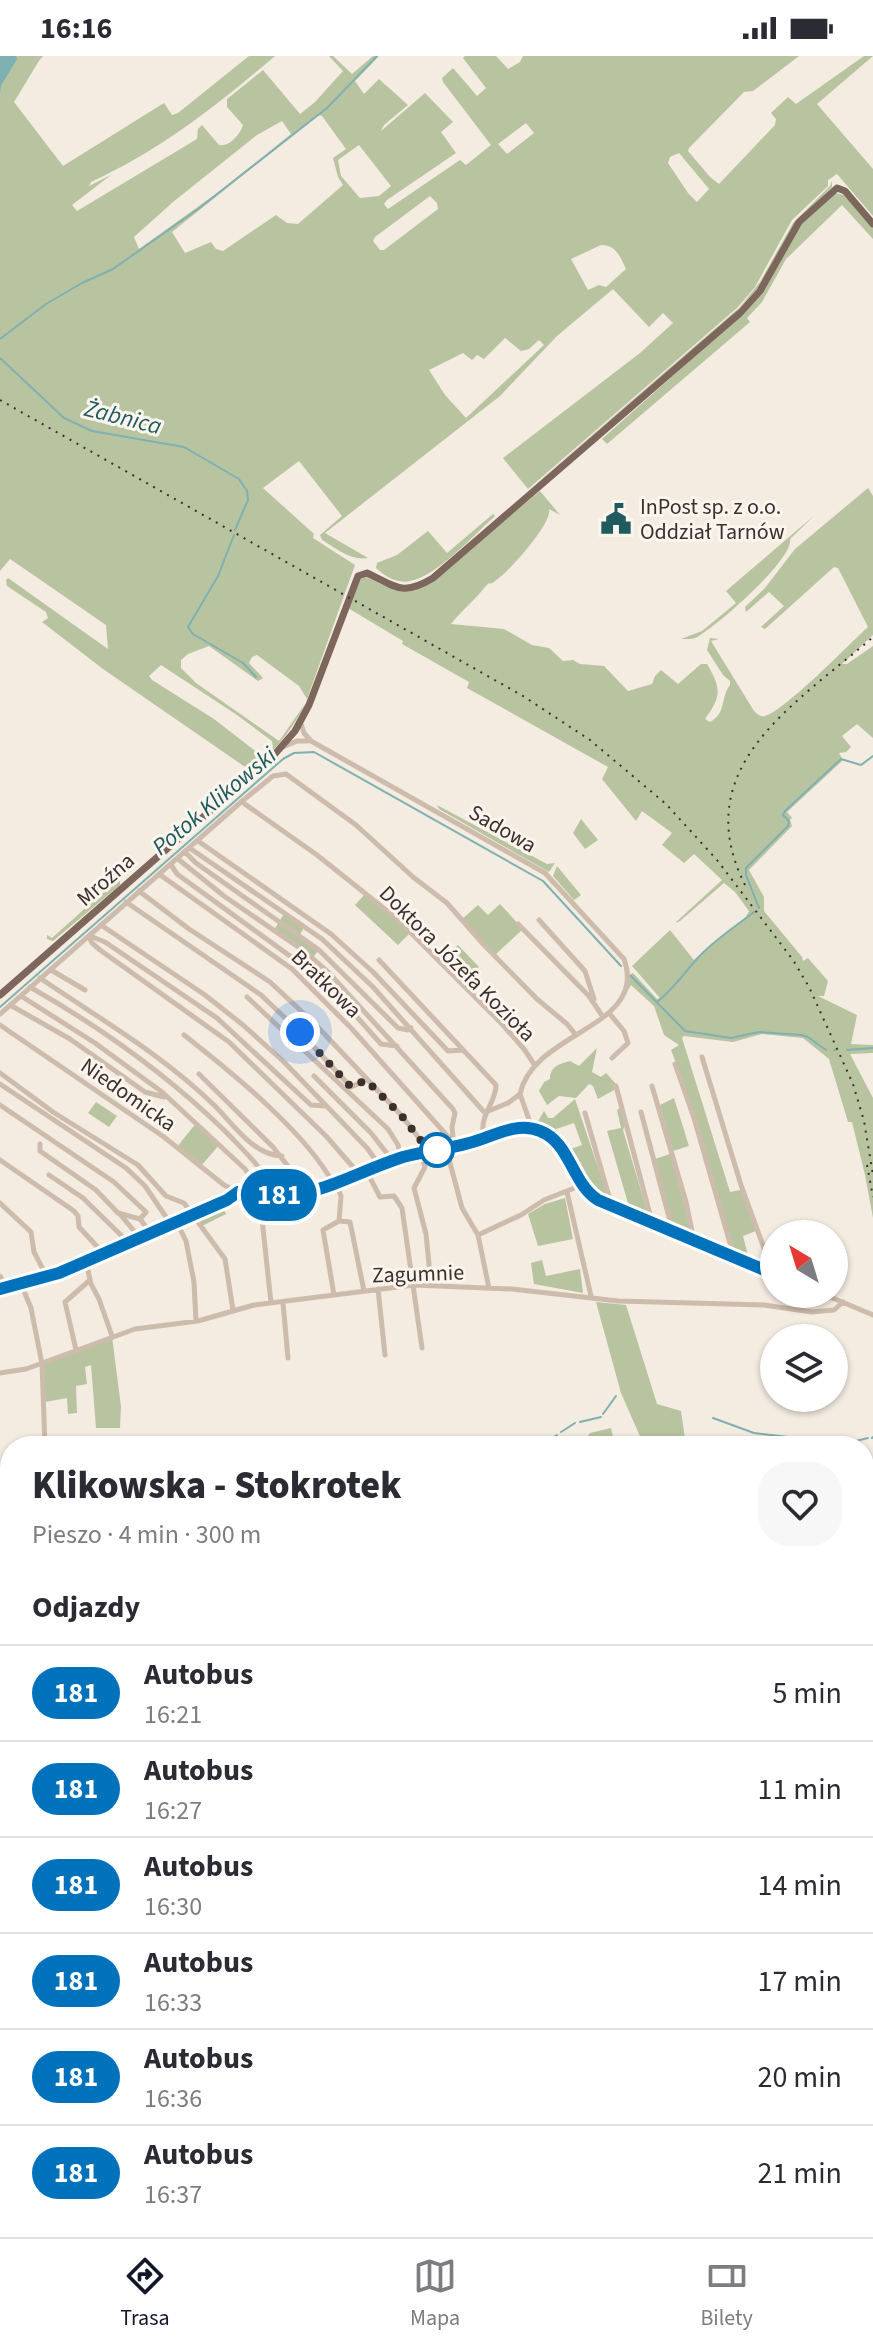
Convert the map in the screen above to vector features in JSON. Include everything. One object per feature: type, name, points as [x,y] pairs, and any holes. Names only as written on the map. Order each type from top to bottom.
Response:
[{"type":"main road","name":"Mroźna","points":[[0,995],[300,732],[355,579],[363,573],[404,589],[433,578],[740,313],[760,291],[792,232],[807,213],[837,188],[841,188],[873,224]]},
{"type":"street","name":"Sadowa","points":[[300,732],[309,741],[545,873],[624,959],[627,973],[625,990],[617,1006],[540,1057],[520,1094]]},
{"type":"street","points":[[282,748],[297,741],[309,741]]},
{"type":"street","points":[[0,1014],[241,802],[273,776],[286,774],[356,825],[447,903],[484,945],[576,1035]]},
{"type":"street","name":"Doktora Józefa Kozioła","points":[[241,802],[317,855],[411,932],[509,1033],[534,1064]]},
{"type":"street","points":[[198,841],[331,934],[373,972],[448,1051],[462,1050]]},
{"type":"street","points":[[188,851],[322,939],[373,987],[485,1113]]},
{"type":"street","points":[[188,851],[196,863],[319,950],[398,1028],[411,1028]]},
{"type":"street","points":[[178,859],[332,976],[453,1109],[453,1143]]},
{"type":"street","points":[[171,864],[177,874],[299,962],[340,998],[381,1044],[397,1046]]},
{"type":"street","name":"Bratkowa","points":[[159,874],[292,969],[352,1029],[453,1143]]},
{"type":"street","points":[[139,891],[189,929],[270,982],[314,1023],[401,1115],[429,1151]]},
{"type":"street","points":[[126,902],[261,995],[351,1087],[366,1080]]},
{"type":"street","points":[[539,920],[585,971],[595,1004]]},
{"type":"street","points":[[518,924],[624,1031],[628,1043],[612,1058]]},
{"type":"street","points":[[101,925],[224,1009],[268,1046],[367,1148],[380,1166]]},
{"type":"street","points":[[89,936],[105,942],[200,1006],[240,1038],[311,1105],[326,1106]]},
{"type":"street","points":[[89,936],[100,950],[237,1048],[360,1174]]},
{"type":"street","points":[[379,960],[494,1081],[497,1088],[485,1113],[484,1138]]},
{"type":"street","points":[[51,970],[85,990]]},
{"type":"street","points":[[40,978],[104,1019],[187,1080],[260,1152],[282,1156]]},
{"type":"street","points":[[30,987],[109,1037],[188,1098],[255,1161],[268,1176],[275,1195]]},
{"type":"street","points":[[21,996],[95,1043],[181,1108],[245,1169],[258,1187],[271,1303]]},
{"type":"street","points":[[247,997],[388,1129],[398,1145],[401,1158]]},
{"type":"street","points":[[10,1005],[70,1039],[145,1092],[161,1095],[181,1108]]},
{"type":"street","name":"Niedomicka","points":[[0,1025],[171,1142],[224,1185],[238,1192]]},
{"type":"street","points":[[184,1035],[261,1101],[315,1156],[341,1196],[339,1221]]},
{"type":"street","points":[[702,1057],[760,1236]]},
{"type":"street","points":[[675,1064],[734,1257]]},
{"type":"street","points":[[0,1073],[53,1112],[138,1165],[162,1193],[184,1203],[225,1259],[233,1310]]},
{"type":"street","points":[[199,1074],[282,1156],[309,1193]]},
{"type":"street","points":[[314,1076],[371,1133],[393,1161]]},
{"type":"street","points":[[0,1084],[126,1168],[145,1186],[186,1241],[194,1282],[196,1321]]},
{"type":"street","points":[[616,1086],[652,1223]]},
{"type":"street","points":[[652,1086],[694,1241]]},
{"type":"street","points":[[485,1113],[520,1094],[532,1128]]},
{"type":"street","points":[[0,1105],[124,1190],[146,1212],[140,1219]]},
{"type":"street","points":[[641,1112],[673,1232]]},
{"type":"street","points":[[585,1113],[612,1207]]},
{"type":"street","points":[[0,1276],[3,1288],[47,1277],[227,1200],[238,1192],[275,1195],[309,1193],[401,1158],[513,1128],[542,1131],[556,1142],[582,1185],[593,1197],[760,1267]]},
{"type":"street","points":[[40,1144],[40,1151],[96,1190],[139,1237]]},
{"type":"street","points":[[446,1148],[462,1208],[478,1235],[489,1288]]},
{"type":"street","points":[[421,1153],[425,1167],[414,1188],[423,1214],[431,1285]]},
{"type":"street","points":[[0,1160],[74,1211],[79,1227],[103,1253]]},
{"type":"street","points":[[367,1172],[380,1197],[394,1196],[402,1208],[422,1348]]},
{"type":"street","points":[[49,1175],[83,1198],[128,1242]]},
{"type":"street","points":[[478,1235],[521,1215],[544,1200],[582,1185]]},
{"type":"street","points":[[567,1192],[591,1296]]},
{"type":"street","points":[[0,1203],[31,1232],[34,1252],[47,1277]]},
{"type":"street","points":[[118,1213],[140,1219],[150,1232]]},
{"type":"street","points":[[334,1295],[323,1230],[339,1221],[350,1222],[364,1291]]},
{"type":"street","points":[[86,1261],[90,1280],[112,1336]]},
{"type":"street","points":[[76,1350],[65,1302],[90,1280]]},
{"type":"street","points":[[21,1284],[31,1308],[42,1364],[45,1436]]},
{"type":"street","name":"Zagumnie","points":[[0,1373],[42,1364],[135,1329],[196,1321],[271,1303],[414,1285],[591,1296],[618,1301],[760,1305]]},
{"type":"street","points":[[378,1289],[385,1355]]},
{"type":"street","points":[[283,1303],[288,1358]]},
{"type":"street","points":[[848,1304],[873,1315]]},
{"type":"street","name":"Zagumnie","points":[[785,1308],[812,1312],[836,1308]]},
{"type":"green space","points":[[16,56],[42,56],[14,102],[63,166],[164,103],[172,115],[178,113],[249,56],[275,56],[188,125],[91,182],[89,186],[111,175],[72,205],[77,211],[197,139],[198,129],[202,125],[219,145],[230,142],[243,125],[227,107],[227,99],[263,70],[300,114],[343,71],[329,56],[333,56],[352,74],[373,56],[379,56],[355,81],[364,94],[379,79],[408,105],[381,131],[425,93],[453,122],[441,132],[456,153],[387,200],[384,204],[388,209],[460,160],[466,165],[491,145],[443,82],[442,78],[453,68],[477,96],[486,88],[463,58],[465,56],[496,56],[508,69],[520,62],[523,56],[799,56],[753,91],[744,92],[689,148],[688,151],[719,184],[775,125],[776,119],[771,113],[788,97],[796,104],[864,56],[873,56],[817,104],[873,169],[873,216],[837,174],[828,180],[828,186],[792,220],[755,287],[738,307],[528,489],[503,458],[640,353],[673,323],[663,313],[649,327],[613,289],[557,336],[500,396],[325,533],[368,558],[350,556],[322,540],[320,535],[342,516],[299,461],[263,488],[314,534],[313,538],[355,565],[307,699],[299,686],[257,655],[249,663],[263,678],[258,681],[209,646],[181,660],[181,668],[196,683],[279,741],[305,704],[281,740],[251,771],[103,669],[42,622],[48,618],[46,612],[7,586],[6,580],[8,578],[108,649],[106,625],[10,559],[0,571],[1,86]],"holes":[[[318,115],[322,116],[346,149],[333,158],[343,185],[298,224],[287,223],[276,215],[223,251],[216,249],[211,242],[185,253],[172,232]],[[282,121],[291,134],[220,191],[139,249],[134,237],[257,135]],[[526,123],[534,133],[507,154],[498,144]],[[359,145],[391,186],[379,196],[360,198],[341,176],[338,160]],[[679,153],[709,189],[697,202],[668,163],[670,157]],[[430,196],[437,203],[438,209],[384,250],[380,250],[373,241]],[[601,245],[614,249],[626,269],[606,287],[599,285],[588,290],[571,259]],[[505,338],[521,351],[529,349],[539,340],[544,345],[466,418],[445,395],[429,370],[463,353],[472,360],[477,355],[484,359]],[[161,665],[237,715],[272,741],[273,747],[263,757],[214,719],[152,680],[149,676]]]},
{"type":"green space","points":[[832,181],[832,187],[793,226],[759,287],[731,317],[524,494],[740,307],[760,282],[793,223]]},
{"type":"green space","points":[[835,193],[844,195],[873,228],[873,239],[842,205],[786,259],[762,302],[747,318],[750,322],[607,444],[602,439],[741,315],[801,224]]},
{"type":"green space","points":[[868,488],[873,496],[873,635],[842,664],[847,664],[873,646],[873,738],[857,724],[842,736],[851,747],[839,753],[843,760],[787,812],[792,818],[792,826],[749,870],[764,897],[764,911],[803,961],[808,958],[828,981],[824,996],[818,996],[857,1015],[851,1044],[873,1045],[873,1053],[850,1054],[873,1098],[873,1218],[852,1122],[848,1122],[829,1059],[803,1038],[762,1034],[733,1042],[684,1036],[682,1038],[730,1192],[741,1190],[756,1231],[743,1236],[749,1259],[735,1253],[671,1050],[679,1045],[664,1035],[654,1006],[631,985],[624,997],[629,975],[633,973],[657,999],[660,998],[632,966],[670,930],[694,960],[746,917],[749,911],[724,883],[675,923],[722,880],[694,854],[684,863],[662,845],[672,833],[642,811],[636,821],[602,779],[608,767],[467,688],[469,682],[402,644],[403,641],[348,608],[360,579],[367,577],[403,590],[427,585],[540,491],[560,515],[549,509],[544,524],[519,558],[502,576],[489,583],[451,624],[504,629],[532,645],[549,648],[563,661],[604,666],[628,691],[652,684],[661,670],[678,684],[701,664],[707,664],[718,692],[705,719],[710,722],[719,714],[730,685],[707,650],[710,638],[719,639],[711,641],[754,711],[765,716],[802,690],[868,627],[838,568],[834,567],[765,629],[761,627],[784,606],[769,592],[746,612],[745,607],[765,588],[795,549]]},
{"type":"green space","points":[[493,514],[495,516],[455,554],[420,578],[396,580],[376,568],[377,563],[397,555],[428,531],[447,553]]},
{"type":"green space","points":[[816,514],[790,539],[788,548],[768,576],[737,606],[697,637],[681,639],[702,631],[736,603],[726,591]]},
{"type":"green space","points":[[437,805],[547,864],[555,863],[549,872],[439,809]]},
{"type":"green space","points":[[581,819],[598,840],[585,849],[573,833]]},
{"type":"green space","points":[[557,866],[581,895],[574,900],[553,876]]},
{"type":"green space","points":[[120,877],[120,885],[53,941],[47,939],[47,935],[52,938]]},
{"type":"green space","points":[[366,893],[411,932],[398,945],[355,905]]},
{"type":"green space","points":[[500,904],[523,929],[494,956],[462,919],[478,905],[488,915]]},
{"type":"green space","points":[[285,912],[305,926],[299,936],[319,950],[305,967],[299,962],[306,954],[274,930]]},
{"type":"green space","points":[[458,945],[479,967],[461,984],[440,961]]},
{"type":"green space","points":[[597,1048],[592,1072],[601,1077],[606,1073],[616,1084],[614,1090],[598,1099],[593,1086],[589,1084],[576,1098],[559,1096],[547,1105],[539,1091],[550,1079],[554,1068],[570,1061],[579,1066]]},
{"type":"green space","points":[[674,1098],[689,1146],[673,1151],[660,1105]]},
{"type":"green space","points":[[575,1099],[609,1200],[590,1188],[568,1150],[582,1145],[574,1123],[556,1129],[556,1135],[537,1123],[544,1111],[548,1118],[553,1118]]},
{"type":"green space","points":[[96,1102],[117,1116],[109,1127],[88,1113]]},
{"type":"green space","points":[[620,1108],[625,1125],[623,1130],[649,1218],[630,1210],[607,1131],[621,1128],[617,1110]]},
{"type":"green space","points":[[197,1122],[220,1144],[201,1166],[177,1147]]},
{"type":"green space","points":[[670,1154],[693,1235],[674,1228],[655,1159]]},
{"type":"green space","points":[[565,1198],[573,1239],[538,1246],[528,1214],[545,1204]]},
{"type":"green space","points":[[222,1206],[226,1214],[202,1226],[197,1217]]},
{"type":"green space","points":[[542,1260],[546,1276],[580,1269],[583,1293],[534,1284],[531,1263]]},
{"type":"green space","points":[[596,1302],[626,1305],[657,1404],[681,1411],[685,1436],[640,1436],[621,1393]]},
{"type":"green space","points":[[112,1336],[121,1407],[120,1428],[96,1428],[91,1365],[85,1367],[87,1384],[76,1386],[77,1413],[68,1414],[67,1398],[45,1402],[42,1364]]},
{"type":"green space","points":[[611,1428],[613,1436],[588,1436]]},
{"type":"water","points":[[0,56],[16,56],[17,59],[1,86],[0,100]]},
{"type":"waterway","points":[[0,339],[46,304],[113,269],[198,209],[327,108],[377,56]]},
{"type":"waterway","name":"Żabnica","points":[[0,358],[64,418],[92,431],[184,447],[239,479],[247,491]]},
{"type":"waterway","name":"Żabnica","points":[[235,530],[248,500],[247,491]]},
{"type":"waterway","name":"Żabnica","points":[[234,535],[218,576],[188,627],[193,634],[243,663],[256,677]]},
{"type":"waterway","name":"Potok Klikowski","points":[[0,1007],[283,759],[294,753],[314,752],[543,881],[621,966]]},
{"type":"waterway","name":"Potok Klikowski","points":[[759,908],[746,868],[788,826],[789,821],[783,815],[785,811],[841,759],[861,765],[873,756]]},
{"type":"waterway","name":"Potok Klikowski","points":[[657,1002],[708,947],[754,912]]},
{"type":"waterway","name":"Potok Klikowski","points":[[631,976],[685,1031],[731,1038],[759,1032],[801,1035],[826,1050]]},
{"type":"waterway","name":"Potok Klikowski","points":[[847,1050],[873,1048]]},
{"type":"waterway","points":[[603,1414],[616,1396]]},
{"type":"waterway","points":[[580,1422],[601,1417]]},
{"type":"waterway","points":[[713,1418],[754,1433],[780,1436]]},
{"type":"waterway","points":[[561,1432],[575,1423]]},
{"type":"railway","points":[[0,400],[523,696],[590,740],[666,804],[717,860],[793,960],[809,987],[853,1084],[864,1121],[873,1175]]},
{"type":"railway","points":[[745,885],[730,843],[729,806],[739,772],[758,742],[783,714],[873,637]]},
{"type":"railway","points":[[867,1165],[873,1197]]},
{"type":"bus line","name":"181","points":[[0,1289],[50,1277],[227,1200],[238,1192],[296,1195],[323,1190],[401,1158],[469,1144],[513,1128],[532,1128],[549,1136],[560,1148],[582,1185],[598,1200],[760,1268]]},
{"type":"place","name":"InPost sp. z o.o. Oddział Tarnów","points":[[616,519]]},
{"type":"route","points":[[300,1032],[351,1087],[366,1080],[401,1115],[429,1151],[437,1150]]}]
